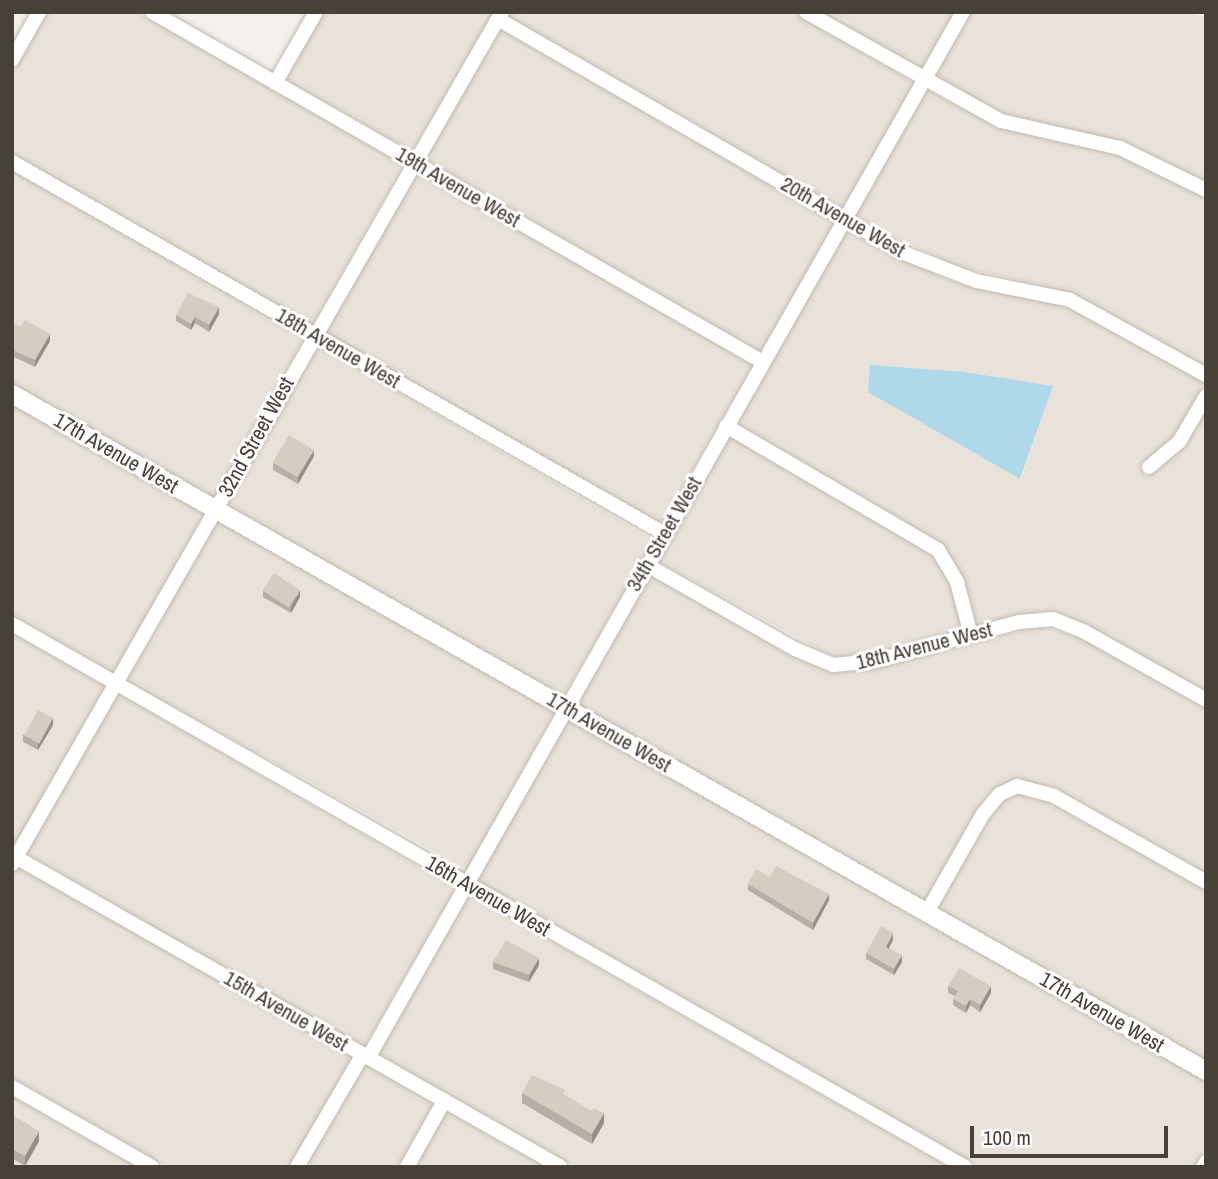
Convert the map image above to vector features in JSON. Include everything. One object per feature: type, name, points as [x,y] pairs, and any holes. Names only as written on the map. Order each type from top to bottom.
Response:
[{"type":"street","points":[[12,60],[39,12]]},
{"type":"street","name":"19th Avenue West","points":[[152,12],[763,362]]},
{"type":"street","points":[[275,83],[316,12]]},
{"type":"street","points":[[807,12],[1002,121],[1120,148],[1206,190]]},
{"type":"street","name":"34th Street West","points":[[297,1167],[466,884],[963,12]]},
{"type":"street","name":"32nd Street West","points":[[13,859],[500,15]]},
{"type":"street","name":"20th Avenue West","points":[[500,15],[901,252],[952,273],[1070,300],[1206,375]]},
{"type":"street","name":"18th Avenue West","points":[[12,162],[665,534]]},
{"type":"street","name":"17th Avenue West","points":[[12,394],[1206,1071]]},
{"type":"street","points":[[1149,467],[1180,442],[1206,396]]},
{"type":"street","points":[[726,426],[938,550],[957,582],[971,635]]},
{"type":"street","name":"18th Avenue West","points":[[647,565],[833,665],[875,661],[1019,622],[1053,619],[1085,632],[1206,700]]},
{"type":"street","name":"16th Avenue West","points":[[12,624],[965,1167]]},
{"type":"street","points":[[927,912],[983,814],[1000,794],[1017,786],[1054,796],[1206,882]]},
{"type":"street","name":"15th Avenue West","points":[[13,859],[561,1167]]},
{"type":"street","points":[[12,1087],[152,1167]]},
{"type":"street","points":[[407,1167],[444,1101]]},
{"type":"street","points":[[1203,1167],[1206,1162]]},
{"type":"shaded area","points":[[47,12],[136,12],[404,165],[312,325],[12,153],[12,74]]},
{"type":"shaded area","points":[[324,12],[494,12],[412,151],[285,79]]},
{"type":"shaded area","points":[[510,12],[791,12],[915,83],[843,209],[508,16]]},
{"type":"shaded area","points":[[822,12],[956,12],[923,70]]},
{"type":"shaded area","points":[[971,12],[1191,12],[1206,18],[1206,182],[1122,141],[1004,114],[935,77]]},
{"type":"shaded area","points":[[500,29],[835,222],[760,352],[425,159]]},
{"type":"shaded area","points":[[927,90],[999,128],[1117,155],[1206,199],[1206,366],[1073,293],[955,266],[855,216]]},
{"type":"shaded area","points":[[12,171],[304,338],[213,499],[12,385]]},
{"type":"shaded area","points":[[416,171],[753,366],[660,526],[324,331]]},
{"type":"shaded area","points":[[847,229],[949,281],[1067,307],[1205,383],[1174,438],[1139,465],[1146,477],[1173,459],[1206,410],[1206,691],[1066,615],[1040,611],[976,626],[964,579],[943,544],[736,423]],"holes":[[[871,366],[1053,386],[1021,479],[868,391]]]},
{"type":"shaded area","points":[[316,345],[654,540],[561,700],[224,505]]},
{"type":"shaded area","points":[[12,403],[205,513],[114,673],[12,615]]},
{"type":"shaded area","points":[[728,436],[934,556],[950,585],[962,630],[874,654],[835,658],[657,561]]},
{"type":"shaded area","points":[[217,519],[557,708],[468,869],[127,681]]},
{"type":"shaded area","points":[[649,575],[792,656],[832,673],[876,669],[1040,626],[1082,638],[1206,709],[1206,873],[1058,789],[1018,779],[989,795],[925,902],[576,704]]},
{"type":"shaded area","points":[[12,633],[106,686],[14,848],[12,847]]},
{"type":"shaded area","points":[[118,693],[456,888],[363,1048],[26,853]]},
{"type":"shaded area","points":[[568,717],[1206,1080],[1206,1148],[1195,1167],[980,1167],[476,880]]},
{"type":"shaded area","points":[[1017,794],[1050,803],[1206,891],[1206,1062],[937,908],[989,818],[1004,800]]},
{"type":"shaded area","points":[[18,867],[353,1057],[289,1167],[167,1167],[12,1078],[12,878]]},
{"type":"shaded area","points":[[468,894],[949,1167],[576,1167],[378,1054]]},
{"type":"shaded area","points":[[365,1064],[434,1104],[399,1167],[305,1167]]},
{"type":"shaded area","points":[[12,1096],[136,1167],[12,1167]]},
{"type":"shaded area","points":[[446,1111],[545,1167],[415,1167]]},
{"type":"water","points":[[870,365],[964,372],[1053,386],[1020,479],[868,392]]},
{"type":"building","points":[[188,293],[219,307],[209,325],[195,317],[191,324],[176,315]]},
{"type":"building","points":[[25,320],[50,334],[35,360],[12,350],[12,323],[20,327]]},
{"type":"building","points":[[289,435],[314,450],[297,477],[273,462]]},
{"type":"building","points":[[274,573],[300,590],[289,607],[263,591]]},
{"type":"building","points":[[38,710],[53,718],[39,744],[24,736]]},
{"type":"building","points":[[776,866],[829,894],[813,923],[748,884],[756,869],[770,877]]},
{"type":"building","points":[[881,926],[893,933],[886,947],[902,955],[894,969],[866,953]]},
{"type":"building","points":[[506,940],[539,958],[529,975],[493,962]]},
{"type":"building","points":[[959,968],[991,986],[980,1005],[970,999],[966,1006],[953,999],[958,991],[948,986]]},
{"type":"building","points":[[532,1075],[565,1090],[563,1094],[592,1111],[594,1108],[604,1113],[592,1134],[522,1093]]},
{"type":"building","points":[[12,1115],[39,1131],[25,1156],[12,1149]]}]
